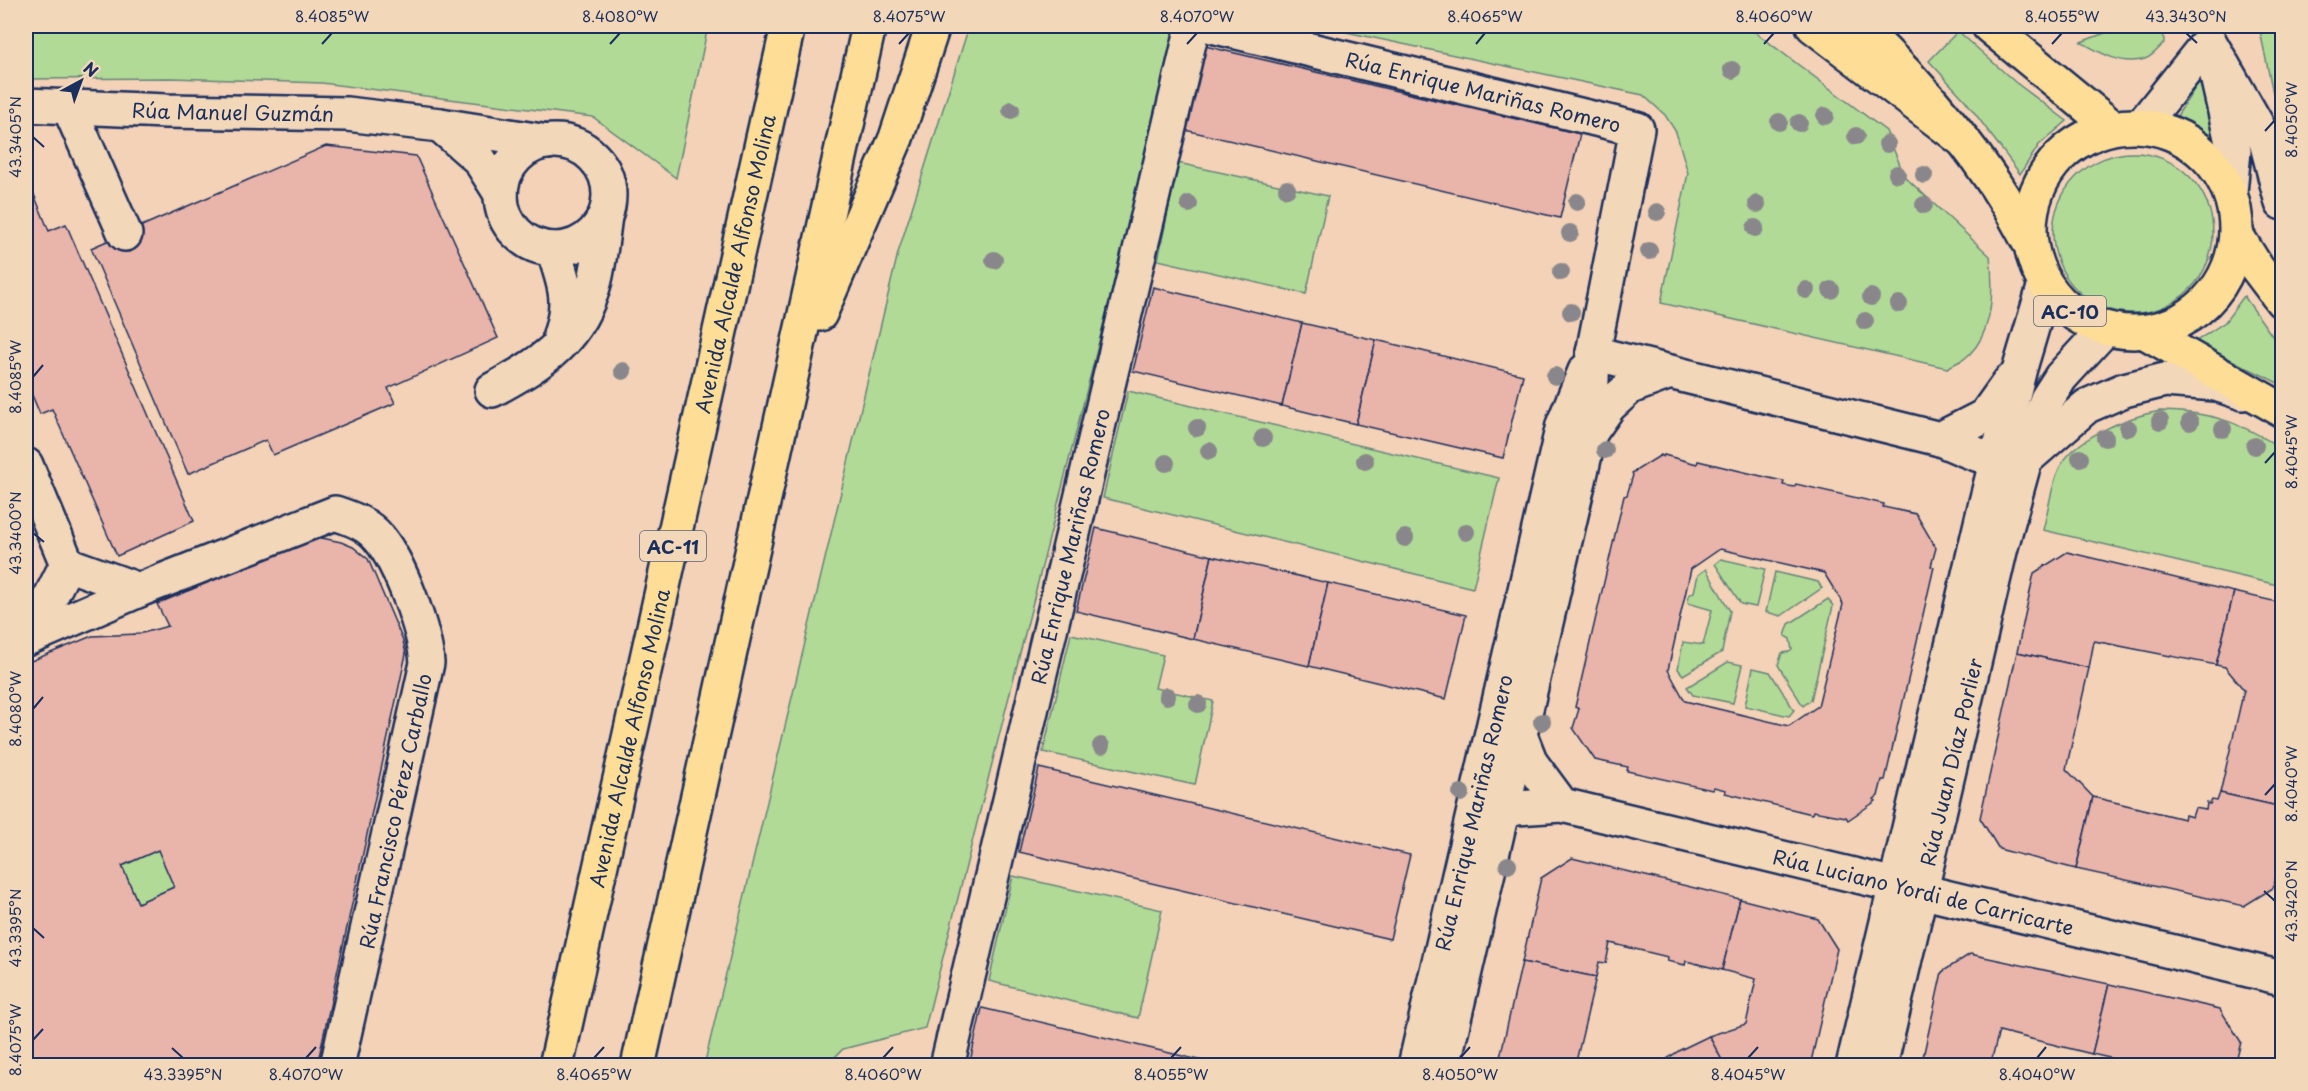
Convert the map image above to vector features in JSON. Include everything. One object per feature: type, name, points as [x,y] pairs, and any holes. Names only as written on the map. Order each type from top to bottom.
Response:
[{"type":"main road","name":"Avenida Alcalde Alfonso Molina","points":[[556,1065],[788,26]]},
{"type":"main road","points":[[639,1065],[869,26]]},
{"type":"main road","points":[[789,384],[896,138],[933,26]]},
{"type":"main road","points":[[1813,26],[1964,141]]},
{"type":"main road","name":"AC-10","points":[[1858,26],[1890,55],[1964,141],[2008,202],[2030,243]]},
{"type":"main road","name":"AC-10","points":[[1989,26],[2127,126]]},
{"type":"main road","name":"AC-10","points":[[2127,126],[2170,132],[2195,146],[2216,167],[2230,192],[2236,214],[2236,236],[2228,271],[2208,301],[2179,322],[2145,332],[2125,333],[2105,329],[2082,319],[2061,304],[2045,284],[2035,264],[2030,243],[2030,211],[2036,192],[2040,182],[2058,156],[2083,137],[2127,126]]},
{"type":"main road","name":"AC-10","points":[[2236,236],[2283,301]]},
{"type":"main road","name":"AC-10","points":[[2145,332],[2273,404]]},
{"type":"street","name":"Rúa Enrique Mariñas Romero","points":[[947,1065],[1193,26]]},
{"type":"street","name":"Rúa Enrique Mariñas Romero","points":[[1212,26],[1637,129],[1593,353],[1590,433],[1520,735],[1487,818],[1415,1065]]},
{"type":"street","points":[[2127,126],[2208,33]]},
{"type":"street","points":[[2208,33],[2274,145],[2283,203]]},
{"type":"street","points":[[2208,33],[2234,151],[2230,192]]},
{"type":"street","name":"Rúa Manuel Guzmán","points":[[26,105],[347,114],[440,125],[548,142],[564,141],[579,147],[593,156],[603,169],[608,184],[609,200],[595,280],[582,316],[570,335],[524,373],[492,390]]},
{"type":"street","points":[[69,107],[124,234]]},
{"type":"street","points":[[440,125],[479,159],[501,194]]},
{"type":"street","points":[[548,142],[533,146],[521,153],[510,165],[504,178],[501,194],[504,210],[511,225],[522,237],[537,246],[553,249],[569,247],[584,240],[597,230],[605,216]]},
{"type":"street","points":[[2234,151],[2274,145]]},
{"type":"street","points":[[553,249],[565,285],[567,299],[566,317],[553,351]]},
{"type":"street","name":"Rúa Juan Díaz Porlier","points":[[1852,1065],[1908,889],[2001,547],[2020,368],[2045,284]]},
{"type":"street","name":"Rúa Juan Díaz Porlier","points":[[1880,1065],[1908,889],[1986,502],[2061,377],[2105,329]]},
{"type":"street","name":"Rúa Enrique Mariñas Romero","points":[[1443,1065],[1487,818],[1563,425],[1593,353]]},
{"type":"street","points":[[1593,353],[1940,439],[1984,458],[2011,460],[2087,406],[2124,390],[2165,380],[2216,384],[2273,404]]},
{"type":"street","points":[[1940,439],[1985,416],[2020,368]]},
{"type":"street","points":[[1590,433],[1609,406],[1630,387],[1670,372]]},
{"type":"street","points":[[1940,439],[1986,502]]},
{"type":"street","points":[[26,465],[67,564],[139,590]]},
{"type":"street","name":"Rúa Francisco Pérez Carballo","points":[[26,639],[139,590],[335,513],[355,520],[378,536],[394,560],[426,646],[428,663],[337,1065]]},
{"type":"street","points":[[26,629],[50,598],[67,564]]},
{"type":"street","points":[[1520,735],[1531,764],[1562,805]]},
{"type":"street","name":"Rúa Luciano Yordi de Carricarte","points":[[1487,818],[1516,808],[1562,805],[2283,978]]},
{"type":"green space","points":[[26,26],[708,26],[676,178],[593,117],[322,83],[172,78],[26,79]]},
{"type":"green space","points":[[969,26],[1179,26],[925,1028],[843,1049],[827,1065],[704,1066],[898,253]]},
{"type":"green space","points":[[1318,26],[1747,26],[1886,131],[1905,177],[1990,256],[1992,283],[1990,312],[1981,338],[1964,359],[1947,368],[1661,303],[1688,173],[1676,132],[1665,115],[1643,95]]},
{"type":"green space","points":[[2114,26],[2163,26],[2164,43],[2148,58],[2128,61],[2104,54],[2081,42],[2110,31]]},
{"type":"green space","points":[[2259,26],[2282,26],[2282,100],[2273,93]]},
{"type":"green space","points":[[1958,31],[2015,82],[2067,121],[2039,145],[2020,174],[1965,100],[1929,61]]},
{"type":"green space","points":[[2206,71],[2220,146],[2196,128],[2175,119]]},
{"type":"green space","points":[[2133,153],[2149,154],[2164,159],[2178,166],[2190,176],[2200,188],[2207,202],[2212,217],[2212,249],[2207,264],[2200,278],[2190,290],[2178,300],[2164,307],[2149,312],[2133,313],[2117,312],[2102,307],[2088,300],[2076,290],[2066,278],[2059,264],[2054,249],[2053,233],[2054,217],[2059,202],[2066,188],[2076,176],[2088,166],[2102,159],[2117,154]]},
{"type":"green space","points":[[1178,163],[1328,196],[1306,294],[1158,260]]},
{"type":"green space","points":[[2244,296],[2282,350],[2282,385],[2195,342],[2225,322]]},
{"type":"green space","points":[[1128,391],[1499,478],[1473,588],[1103,498]]},
{"type":"green space","points":[[2160,411],[2194,413],[2224,420],[2252,431],[2282,449],[2282,586],[2043,530],[2051,493],[2058,471],[2065,459],[2088,439],[2102,431],[2132,418]]},
{"type":"green space","points":[[1721,559],[1765,569],[1756,607],[1741,604],[1715,564]]},
{"type":"green space","points":[[1706,569],[1730,611],[1722,652],[1683,675],[1678,669],[1683,642],[1703,645],[1712,610],[1688,603],[1689,595],[1694,592],[1698,575]]},
{"type":"green space","points":[[1775,572],[1818,582],[1822,588],[1781,616],[1766,612]]},
{"type":"green space","points":[[1828,599],[1833,606],[1811,700],[1803,706],[1778,665],[1782,653],[1792,650],[1790,639],[1785,636],[1789,624]]},
{"type":"green space","points":[[1071,634],[1163,655],[1155,688],[1213,701],[1195,785],[1043,752]]},
{"type":"green space","points":[[1728,662],[1742,665],[1733,703],[1693,695],[1687,687]]},
{"type":"green space","points":[[1753,668],[1770,672],[1794,710],[1789,716],[1745,706]]},
{"type":"green space","points":[[158,850],[174,887],[138,903],[122,866]]},
{"type":"green space","points":[[1013,876],[1162,910],[1138,1018],[989,981]]},
{"type":"building","points":[[1205,46],[1580,134],[1560,218],[1185,130]]},
{"type":"building","points":[[326,146],[416,156],[498,338],[388,388],[395,403],[273,455],[266,440],[188,474],[91,248]]},
{"type":"building","points":[[26,175],[49,231],[66,224],[194,521],[117,556],[52,409],[40,414],[26,381]]},
{"type":"building","points":[[1153,287],[1302,323],[1282,406],[1133,371]]},
{"type":"building","points":[[1302,323],[1376,340],[1356,424],[1282,406]]},
{"type":"building","points":[[1376,340],[1523,375],[1503,458],[1356,424]]},
{"type":"building","points":[[1664,455],[1697,464],[1698,461],[1784,481],[1783,485],[1794,487],[1796,484],[1884,504],[1883,507],[1916,514],[1936,548],[1931,566],[1934,567],[1885,780],[1882,780],[1878,796],[1874,799],[1876,801],[1848,820],[1846,817],[1813,811],[1812,814],[1725,793],[1726,790],[1714,787],[1712,790],[1627,771],[1628,767],[1595,760],[1573,728],[1579,709],[1575,707],[1624,496],[1627,495],[1632,473]],"holes":[[[1720,549],[1824,573],[1843,604],[1818,706],[1789,726],[1685,701],[1668,670],[1691,569]]]},
{"type":"building","points":[[1096,528],[1212,556],[1193,639],[1076,611]]},
{"type":"building","points":[[322,538],[341,542],[353,547],[368,559],[403,641],[406,654],[317,1066],[26,1066],[26,663],[92,636],[139,634],[168,626],[157,604],[306,541]],"holes":[[[158,850],[174,887],[138,903],[122,866]]]},
{"type":"building","points":[[2067,552],[2234,592],[2216,665],[2094,641],[2089,668],[2017,652],[2034,573]]},
{"type":"building","points":[[1212,556],[1328,583],[1309,666],[1193,639]]},
{"type":"building","points":[[1328,583],[1466,615],[1446,699],[1309,666]]},
{"type":"building","points":[[2234,592],[2282,603],[2282,807],[2220,793],[2244,690],[2225,667],[2216,665]]},
{"type":"building","points":[[2017,652],[2089,668],[2066,769],[2093,797],[2076,869],[1999,849],[1980,818]]},
{"type":"building","points":[[1039,768],[1410,855],[1390,939],[1019,852]]},
{"type":"building","points":[[2220,793],[2282,807],[2282,852],[2273,888],[2244,906],[2076,869],[2093,797],[2184,819],[2185,815],[2192,817],[2195,808],[2206,810],[2207,803],[2210,804],[2212,800],[2217,801]]},
{"type":"building","points":[[1572,858],[1740,899],[1722,970],[1686,961],[1685,965],[1667,961],[1668,957],[1610,943],[1606,963],[1599,962],[1596,977],[1522,962],[1541,878]]},
{"type":"building","points":[[1740,899],[1818,919],[1837,949],[1810,1066],[1725,1066],[1709,1036],[1746,1024],[1756,979],[1722,970]]},
{"type":"building","points":[[1970,954],[2109,984],[2092,1054],[1999,1031],[1990,1066],[1921,1066],[1942,972]]},
{"type":"building","points":[[1522,962],[1596,977],[1575,1066],[1498,1066]]},
{"type":"building","points":[[2109,984],[2220,1009],[2241,1042],[2235,1066],[2132,1066],[2131,1063],[2092,1054]]},
{"type":"building","points":[[982,1008],[1224,1066],[969,1066]]},
{"type":"building","points":[[1709,1036],[1725,1066],[1657,1066],[1680,1050]]}]
